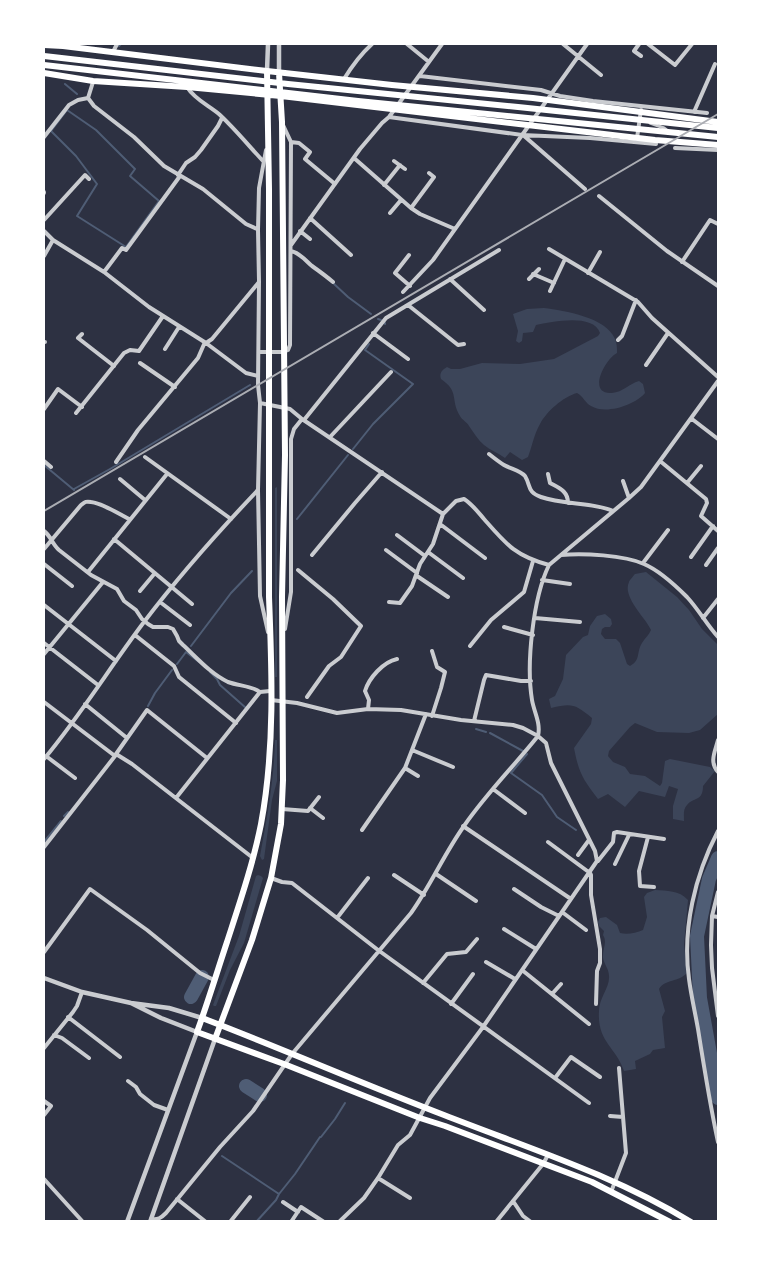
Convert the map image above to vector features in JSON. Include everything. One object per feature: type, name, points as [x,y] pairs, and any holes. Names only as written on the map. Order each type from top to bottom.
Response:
[{"type":"highway","points":[[44,45],[279,73],[544,100],[718,122]]},
{"type":"highway","points":[[44,56],[288,84],[718,128]]},
{"type":"highway","points":[[44,65],[358,101],[718,137]]},
{"type":"highway","points":[[267,71],[271,645],[267,785],[249,877],[197,1032],[592,1182],[667,1221]]},
{"type":"highway","points":[[44,73],[93,81],[281,96],[394,112],[718,145]]},
{"type":"highway","points":[[215,1039],[252,940],[271,878],[282,809],[285,455],[282,122],[279,73]]},
{"type":"highway","points":[[202,1018],[425,1108],[596,1173],[692,1221]]},
{"type":"street","points":[[113,52],[117,44]]},
{"type":"street","points":[[267,71],[268,44]]},
{"type":"street","points":[[279,44],[279,73]]},
{"type":"street","points":[[344,80],[356,61],[372,44]]},
{"type":"street","points":[[406,44],[430,62]]},
{"type":"street","points":[[290,248],[354,158],[382,123],[394,112],[442,44]]},
{"type":"street","points":[[563,44],[601,75]]},
{"type":"street","points":[[403,292],[433,260],[587,44]]},
{"type":"street","points":[[639,44],[634,51],[641,56]]},
{"type":"street","points":[[650,44],[675,65],[692,44]]},
{"type":"street","points":[[694,112],[715,64]]},
{"type":"street","points":[[420,76],[541,90],[582,99],[707,113]]},
{"type":"street","points":[[88,99],[93,81]]},
{"type":"street","points":[[392,85],[394,112]]},
{"type":"street","points":[[187,87],[191,93],[222,118],[263,162]]},
{"type":"street","points":[[44,137],[69,105],[78,100],[88,99]]},
{"type":"street","points":[[88,99],[134,137],[159,162],[203,189],[246,224],[258,230]]},
{"type":"street","points":[[636,142],[641,106]]},
{"type":"street","points":[[394,112],[522,135],[656,144]]},
{"type":"street","points":[[104,272],[122,248],[126,250],[186,163],[201,150],[222,118]]},
{"type":"street","points":[[639,121],[664,128],[685,143],[704,149]]},
{"type":"street","points":[[259,352],[283,352],[288,350],[290,345],[291,142],[282,122]]},
{"type":"street","points":[[522,135],[585,189]]},
{"type":"street","points":[[268,142],[259,188],[258,490],[260,596],[271,645]]},
{"type":"street","points":[[291,142],[299,143],[310,152],[305,159],[335,184]]},
{"type":"street","points":[[675,148],[718,150]]},
{"type":"street","points":[[354,158],[411,208],[455,229]]},
{"type":"street","points":[[394,161],[405,169]]},
{"type":"street","points":[[384,185],[400,165]]},
{"type":"street","points":[[411,208],[434,177],[429,173]]},
{"type":"street","points":[[44,220],[85,175],[89,179]]},
{"type":"street","points":[[599,196],[682,262],[718,286]]},
{"type":"street","points":[[390,213],[401,200]]},
{"type":"street","points":[[310,218],[351,255]]},
{"type":"street","points":[[682,262],[710,220],[718,224]]},
{"type":"street","points":[[44,231],[53,240],[104,272],[149,307],[206,343],[246,373],[258,376]]},
{"type":"street","points":[[300,231],[310,239]]},
{"type":"street","points":[[44,256],[53,240]]},
{"type":"street","points":[[290,248],[333,282]]},
{"type":"street","points":[[215,1039],[151,1220],[162,1218],[220,1147],[254,1112],[284,1064],[378,950],[406,920],[424,895],[442,860],[464,826],[538,736],[540,730],[532,701],[530,656],[542,580],[549,565],[641,487],[692,419],[718,379],[636,300],[549,249]]},
{"type":"street","points":[[282,644],[291,592],[291,439],[294,429],[386,318],[499,250]]},
{"type":"street","points":[[588,273],[600,252]]},
{"type":"street","points":[[409,255],[395,273],[410,286]]},
{"type":"street","points":[[550,291],[565,259]]},
{"type":"street","points":[[529,279],[538,269]]},
{"type":"street","points":[[533,274],[554,283]]},
{"type":"street","points":[[450,279],[483,310]]},
{"type":"street","points":[[116,462],[138,430],[198,358],[206,343],[212,339],[259,281]]},
{"type":"street","points":[[618,340],[622,336],[636,300]]},
{"type":"street","points":[[408,305],[458,345],[464,344]]},
{"type":"street","points":[[76,413],[126,351],[139,351],[163,316]]},
{"type":"street","points":[[165,349],[179,327]]},
{"type":"street","points":[[373,333],[406,358],[408,351]]},
{"type":"street","points":[[646,365],[668,333]]},
{"type":"street","points":[[82,334],[78,338],[114,366]]},
{"type":"street","points":[[140,363],[175,387]]},
{"type":"street","points":[[330,437],[391,372]]},
{"type":"street","points":[[44,409],[58,389],[82,407]]},
{"type":"street","points":[[260,403],[290,409],[443,514]]},
{"type":"street","points":[[692,419],[718,438]]},
{"type":"street","points":[[489,454],[522,474],[530,491],[538,496],[555,501],[605,508],[613,512]]},
{"type":"street","points":[[146,457],[231,519]]},
{"type":"street","points":[[44,461],[51,467]]},
{"type":"street","points":[[660,461],[707,501],[701,516],[718,531]]},
{"type":"street","points":[[687,483],[701,466]]},
{"type":"street","points":[[312,555],[382,472]]},
{"type":"street","points":[[88,572],[167,474]]},
{"type":"street","points":[[548,474],[550,483],[566,494],[568,503]]},
{"type":"street","points":[[120,479],[146,500]]},
{"type":"street","points":[[126,484],[130,479]]},
{"type":"street","points":[[622,481],[629,498]]},
{"type":"street","points":[[75,778],[45,757],[160,602],[258,490]]},
{"type":"street","points":[[389,602],[400,603],[412,586],[420,564],[433,544],[443,514],[456,501],[464,499],[477,510],[508,546],[533,561],[549,565]]},
{"type":"street","points":[[44,549],[86,502],[98,504],[129,519]]},
{"type":"street","points":[[440,524],[485,558]]},
{"type":"street","points":[[691,557],[713,526]]},
{"type":"street","points":[[643,564],[668,530]]},
{"type":"street","points":[[44,531],[55,546],[88,572],[117,589],[124,601],[145,621],[153,627],[173,629],[179,641],[223,679],[247,688],[255,688],[260,692],[270,691]]},
{"type":"street","points":[[660,531],[665,534]]},
{"type":"street","points":[[397,535],[463,578]]},
{"type":"street","points":[[114,539],[192,604]]},
{"type":"street","points":[[706,565],[718,548]]},
{"type":"street","points":[[386,550],[448,597]]},
{"type":"street","points":[[560,555],[577,554],[622,558],[654,568],[687,597],[718,638]]},
{"type":"street","points":[[470,646],[491,620],[524,592],[533,561]]},
{"type":"street","points":[[44,564],[72,586]]},
{"type":"street","points":[[298,570],[361,626],[341,657],[329,666],[308,697]]},
{"type":"street","points":[[140,591],[155,573]]},
{"type":"street","points":[[542,580],[570,584]]},
{"type":"street","points":[[44,654],[103,582]]},
{"type":"street","points":[[703,618],[718,599]]},
{"type":"street","points":[[160,602],[190,626]]},
{"type":"street","points":[[44,605],[116,661]]},
{"type":"street","points":[[535,618],[580,622]]},
{"type":"street","points":[[504,627],[533,635]]},
{"type":"street","points":[[135,635],[174,666],[179,677],[237,723]]},
{"type":"street","points":[[44,643],[99,686]]},
{"type":"street","points":[[432,651],[437,667],[445,672],[432,716]]},
{"type":"street","points":[[368,709],[366,686],[377,671],[397,658]]},
{"type":"street","points":[[474,721],[486,675],[531,681]]},
{"type":"street","points":[[176,798],[260,692]]},
{"type":"street","points":[[271,700],[297,703],[336,713],[368,709],[401,710],[432,716],[513,725],[538,736],[546,743],[551,763],[595,851],[597,861]]},
{"type":"street","points":[[44,702],[115,755],[132,764],[254,858]]},
{"type":"street","points":[[85,704],[127,738]]},
{"type":"street","points":[[44,847],[147,710],[207,758]]},
{"type":"street","points":[[362,830],[405,768],[426,714]]},
{"type":"street","points":[[718,740],[712,761],[718,772]]},
{"type":"street","points":[[412,750],[453,767]]},
{"type":"street","points":[[405,768],[418,776]]},
{"type":"street","points":[[493,789],[525,813]]},
{"type":"street","points":[[282,809],[308,811],[319,797]]},
{"type":"street","points":[[310,808],[323,818]]},
{"type":"street","points":[[464,826],[571,899]]},
{"type":"street","points":[[718,831],[695,892],[690,912],[687,943],[689,977],[718,1142]]},
{"type":"street","points":[[339,1221],[364,1198],[398,1145],[410,1135],[430,1098],[483,1027],[597,861],[613,842],[614,833],[664,839]]},
{"type":"street","points":[[615,864],[629,834]]},
{"type":"street","points":[[648,837],[639,871],[640,886],[654,887]]},
{"type":"street","points":[[578,855],[589,840]]},
{"type":"street","points":[[548,842],[591,876],[591,895],[600,949],[597,1004]]},
{"type":"street","points":[[436,874],[476,901]]},
{"type":"street","points":[[394,875],[424,895]]},
{"type":"street","points":[[271,878],[292,883],[378,950],[588,1103]]},
{"type":"street","points":[[337,918],[369,878]]},
{"type":"street","points":[[44,952],[90,889],[147,930],[192,967],[214,981]]},
{"type":"street","points":[[514,889],[586,930]]},
{"type":"street","points":[[718,892],[712,916],[712,968],[718,1016]]},
{"type":"street","points":[[712,916],[718,916]]},
{"type":"street","points":[[504,929],[536,949]]},
{"type":"street","points":[[423,983],[447,954],[466,952],[477,939]]},
{"type":"street","points":[[486,962],[515,979]]},
{"type":"street","points":[[712,968],[718,967]]},
{"type":"street","points":[[522,970],[589,1024]]},
{"type":"street","points":[[452,1004],[473,974]]},
{"type":"street","points":[[44,978],[82,992],[131,1003],[170,1008],[202,1018]]},
{"type":"street","points":[[546,999],[561,984]]},
{"type":"street","points":[[44,1048],[77,1006],[82,992]]},
{"type":"street","points":[[127,1221],[197,1032],[131,1003]]},
{"type":"street","points":[[68,1017],[120,1058]]},
{"type":"street","points":[[54,1035],[62,1038],[89,1058]]},
{"type":"street","points":[[555,1078],[571,1057],[600,1077]]},
{"type":"street","points":[[611,1192],[627,1153],[619,1068]]},
{"type":"street","points":[[128,1081],[154,1105],[168,1110]]},
{"type":"street","points":[[44,1101],[51,1107],[44,1115]]},
{"type":"street","points":[[610,1116],[623,1117]]},
{"type":"street","points":[[496,1221],[548,1155]]},
{"type":"street","points":[[378,1178],[410,1198]]},
{"type":"street","points":[[44,1179],[83,1221]]},
{"type":"street","points":[[230,1221],[250,1197]]},
{"type":"street","points":[[177,1199],[206,1221]]},
{"type":"street","points":[[513,1201],[524,1216],[531,1221]]},
{"type":"street","points":[[283,1202],[298,1212]]},
{"type":"street","points":[[291,1221],[301,1207],[324,1221]]},
{"type":"street","points":[[667,1221],[670,1209]]},
{"type":"shaded area","points":[[544,308],[584,316],[610,331],[616,341],[617,353],[603,369],[600,376],[600,389],[612,393],[639,381],[643,384],[645,393],[627,405],[612,409],[597,409],[577,393],[572,395],[556,405],[543,419],[528,457],[522,460],[510,452],[505,458],[482,443],[461,417],[453,392],[441,379],[441,373],[447,367],[460,369],[482,363],[520,364],[554,359],[600,333],[589,323],[571,320],[536,325],[533,332],[523,333],[522,341],[519,343],[516,341],[518,331],[513,314],[527,309]]},
{"type":"shaded area","points":[[277,487],[277,677],[275,677],[275,488]]},
{"type":"shaded area","points":[[646,572],[677,597],[718,645],[718,714],[700,730],[689,733],[657,732],[635,723],[609,751],[608,756],[613,762],[625,767],[630,774],[645,776],[660,786],[665,761],[670,759],[710,767],[715,771],[703,786],[700,797],[686,807],[684,821],[673,819],[673,806],[678,789],[669,786],[665,797],[639,791],[625,807],[608,794],[598,799],[582,776],[574,748],[591,724],[592,718],[573,706],[564,705],[551,708],[549,699],[555,696],[563,679],[566,655],[583,637],[588,635],[590,626],[597,616],[605,614],[611,619],[610,627],[602,629],[601,634],[605,639],[616,639],[620,643],[627,664],[630,666],[636,661],[640,647],[651,630],[631,600],[628,588],[629,581],[635,574]]},
{"type":"shaded area","points":[[275,740],[277,740],[277,781],[262,860],[260,856],[272,784]]},
{"type":"shaded area","points":[[256,876],[263,878],[244,943],[230,970],[216,1006],[214,1006],[239,936]]},
{"type":"shaded area","points":[[655,890],[677,893],[688,900],[684,944],[687,973],[659,989],[665,1011],[662,1017],[665,1048],[653,1050],[650,1054],[635,1061],[636,1069],[624,1071],[604,1037],[599,1021],[599,1006],[609,976],[603,958],[604,931],[598,922],[600,918],[606,917],[617,925],[620,933],[623,934],[643,930],[647,917],[644,897]]},
{"type":"waterway","points":[[65,84],[77,94]]},
{"type":"waterway","points":[[67,110],[96,130],[135,169],[130,176],[159,201],[126,247],[77,216],[97,184],[76,156],[51,131],[67,110]]},
{"type":"waterway","points":[[333,283],[371,314]]},
{"type":"waterway","points":[[353,449],[373,424],[413,384],[365,350],[369,344]]},
{"type":"waterway","points":[[110,469],[250,385]]},
{"type":"waterway","points":[[297,519],[348,455]]},
{"type":"waterway","points":[[44,465],[74,490]]},
{"type":"waterway","points":[[74,489],[110,469]]},
{"type":"waterway","points":[[191,646],[231,593],[252,571]]},
{"type":"waterway","points":[[177,664],[186,652],[199,662]]},
{"type":"waterway","points":[[148,706],[172,670]]},
{"type":"waterway","points":[[210,672],[220,685],[246,708]]},
{"type":"waterway","points":[[476,729],[486,732]]},
{"type":"waterway","points":[[490,733],[523,751]]},
{"type":"waterway","points":[[527,754],[511,773],[542,795],[557,817],[576,830]]},
{"type":"waterway","points":[[64,816],[68,812]]},
{"type":"waterway","points":[[44,842],[61,821]]},
{"type":"waterway","points":[[718,858],[709,879],[697,936],[700,998],[718,1098]]},
{"type":"waterway","points":[[191,997],[202,977]]},
{"type":"waterway","points":[[246,1086],[260,1095]]},
{"type":"waterway","points":[[321,1137],[345,1103]]},
{"type":"waterway","points":[[256,1222],[276,1200],[320,1137]]},
{"type":"waterway","points":[[222,1156],[279,1194]]},
{"type":"railway","points":[[44,511],[718,114]]}]
